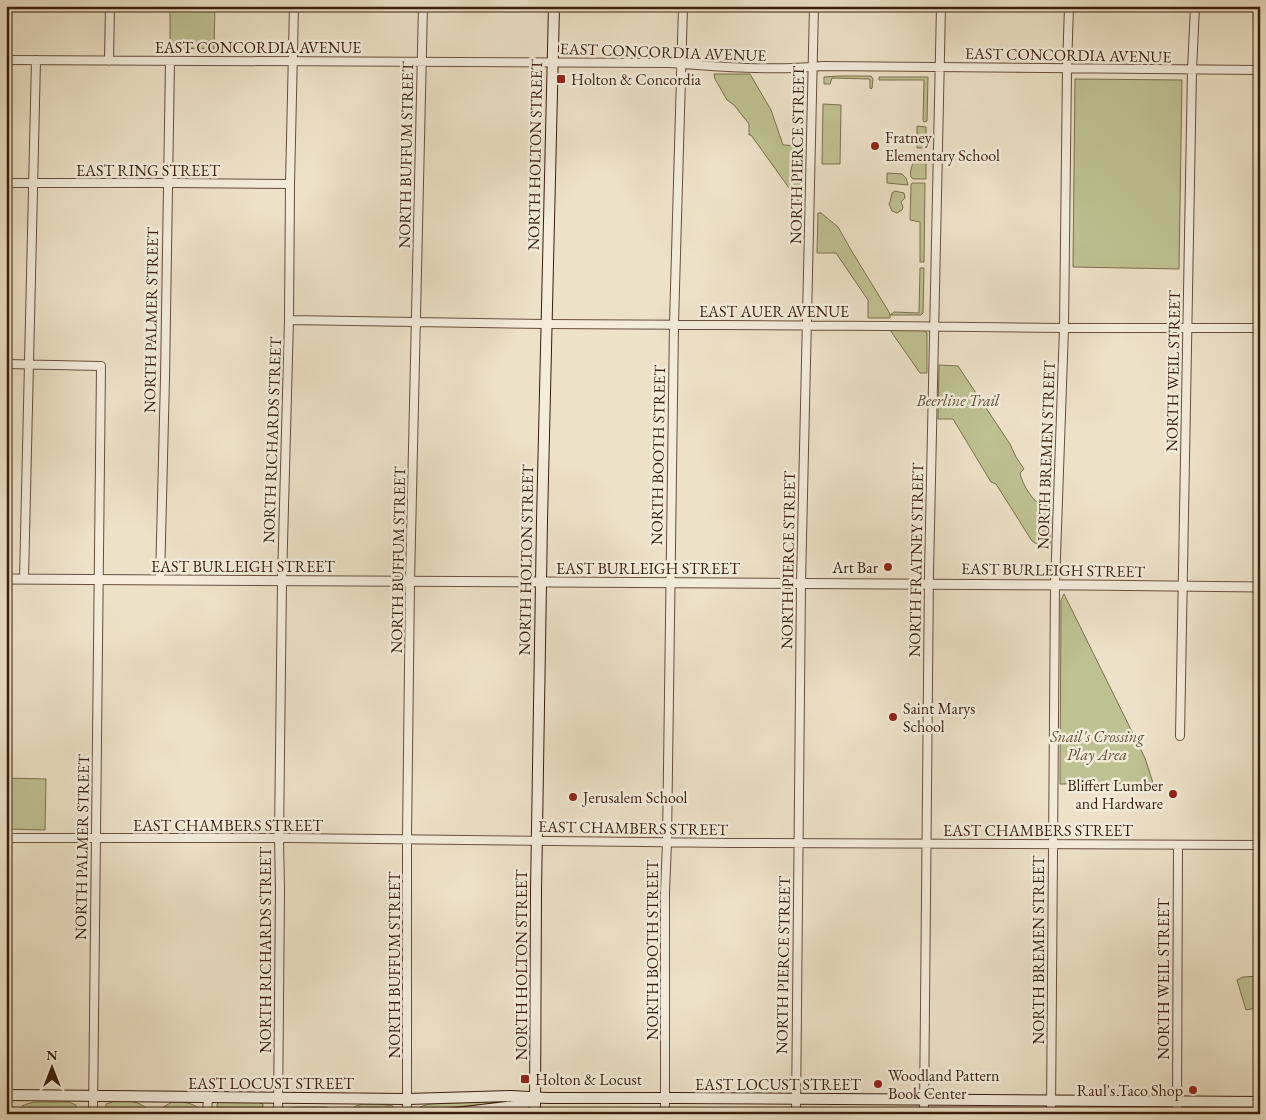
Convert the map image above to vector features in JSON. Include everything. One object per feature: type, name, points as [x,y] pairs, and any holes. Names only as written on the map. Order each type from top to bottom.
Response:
[{"type":"main road","name":"NORTH HOLTON STREET","points":[[535,1114],[536,841],[554,6]]},
{"type":"main road","name":"EAST LOCUST STREET","points":[[6,1095],[407,1099],[511,1096],[535,1098],[1260,1102]]},
{"type":"main road","name":"EAST LOCUST STREET","points":[[449,1114],[470,1113],[522,1105],[535,1098]]},
{"type":"street","points":[[109,61],[110,6]]},
{"type":"street","name":"NORTH RICHARDS STREET","points":[[278,1114],[282,581],[289,320],[294,6]]},
{"type":"street","name":"NORTH BUFFUM STREET","points":[[407,1114],[410,581],[423,6]]},
{"type":"street","name":"NORTH BOOTH STREET","points":[[665,1114],[665,892],[674,324],[683,6]]},
{"type":"street","name":"NORTH PIERCE STREET","points":[[796,1114],[801,584],[814,6]]},
{"type":"street","name":"NORTH FRATNEY STREET","points":[[924,1114],[929,584],[941,6]]},
{"type":"street","name":"NORTH BREMEN STREET","points":[[1051,1114],[1055,585],[1064,328],[1069,6]]},
{"type":"street","name":"NORTH WEIL STREET","points":[[1180,736],[1192,70],[1195,6]]},
{"type":"street","name":"EAST CONCORDIA AVENUE","points":[[6,60],[552,62],[680,64],[726,68],[801,68],[823,66],[1260,70]]},
{"type":"street","points":[[24,579],[36,60]]},
{"type":"street","name":"NORTH PALMER STREET","points":[[160,580],[170,61]]},
{"type":"street","name":"EAST RING STREET","points":[[6,184],[290,184]]},
{"type":"street","name":"EAST AUER AVENUE","points":[[289,320],[546,324],[1260,328]]},
{"type":"street","points":[[6,364],[29,365]]},
{"type":"street","name":"NORTH PALMER STREET","points":[[29,365],[101,366],[93,1114]]},
{"type":"street","name":"EAST BURLEIGH STREET","points":[[6,579],[1260,587]]},
{"type":"street","name":"EAST CHAMBERS STREET","points":[[6,838],[279,838],[1260,845]]},
{"type":"street","name":"NORTH WEIL STREET","points":[[1177,1114],[1178,845]]},
{"type":"street","points":[[207,1114],[208,1097]]},
{"type":"green space","points":[[170,6],[215,6],[214,49],[170,48]]},
{"type":"green space","points":[[714,74],[750,74],[771,110],[783,145],[802,146],[802,206],[751,135],[749,135],[749,124],[734,105],[727,100]]},
{"type":"green space","points":[[871,76],[873,79],[872,88],[870,88],[869,79],[832,78],[830,84],[824,84],[824,77]]},
{"type":"green space","points":[[879,77],[928,77],[927,121],[924,122],[923,120],[924,80],[879,80]]},
{"type":"green space","points":[[1075,79],[1182,80],[1179,269],[1073,267]]},
{"type":"green space","points":[[823,104],[841,105],[840,164],[822,164]]},
{"type":"green space","points":[[917,126],[926,127],[926,148],[917,148]]},
{"type":"green space","points":[[917,153],[926,153],[926,179],[913,179],[911,177],[911,167]]},
{"type":"green space","points":[[887,173],[902,174],[906,178],[908,185],[887,183]]},
{"type":"green space","points":[[912,183],[925,183],[924,262],[920,262],[920,222],[910,220]]},
{"type":"green space","points":[[895,191],[904,193],[905,198],[901,202],[902,210],[897,213],[892,211],[889,204],[892,193]]},
{"type":"green space","points":[[818,213],[821,213],[838,227],[889,312],[890,318],[868,318],[868,300],[836,253],[817,253]]},
{"type":"green space","points":[[920,268],[924,268],[923,313],[921,315],[890,315],[894,312],[919,313]]},
{"type":"green space","name":"Beerline Trail","points":[[890,330],[923,330],[927,333],[927,373],[920,373]]},
{"type":"green space","name":"Beerline Trail","points":[[939,365],[958,366],[1010,444],[1024,469],[1020,473],[1030,494],[1039,504],[1051,506],[1050,548],[1043,548],[1032,541],[996,484],[991,482],[953,419],[938,419]]},
{"type":"green space","name":"Snail's Crossing Play Area","points":[[1064,594],[1145,758],[1153,783],[1060,784],[1061,600]]},
{"type":"green space","points":[[6,778],[46,779],[45,830],[6,829]]},
{"type":"green space","points":[[1260,976],[1260,1007],[1246,1010],[1237,980],[1243,977]]},
{"type":"green space","points":[[115,1101],[136,1103],[147,1109],[146,1111],[113,1111],[106,1108],[106,1104]]},
{"type":"green space","points":[[498,1101],[498,1103],[420,1110],[420,1107],[429,1104]]},
{"type":"green space","points":[[34,1102],[69,1102],[76,1105],[76,1110],[49,1113],[22,1108],[22,1106]]},
{"type":"green space","points":[[172,1102],[190,1104],[200,1109],[200,1112],[162,1112],[161,1109]]},
{"type":"green space","points":[[219,1102],[257,1102],[263,1104],[263,1107],[219,1108],[217,1104]]},
{"type":"green space","points":[[362,1104],[393,1106],[393,1111],[388,1113],[350,1112],[354,1107]]},
{"type":"green space","points":[[326,1107],[334,1112],[290,1111],[291,1108]]},
{"type":"green space","points":[[990,1109],[1038,1109],[1043,1114],[990,1114]]},
{"type":"place","name":"Holton & Concordia","points":[[561,79]]},
{"type":"place","name":"Fratney Elementary School","points":[[875,146]]},
{"type":"place","name":"Art Bar","points":[[888,567]]},
{"type":"place","name":"Saint Marys School","points":[[893,717]]},
{"type":"place","name":"Bliffert Lumber and Hardware","points":[[1173,794]]},
{"type":"place","name":"Jerusalem School","points":[[573,797]]},
{"type":"place","name":"Holton & Locust","points":[[525,1079]]},
{"type":"place","name":"Woodland Pattern Book Center","points":[[878,1084]]},
{"type":"place","name":"Raul's Taco Shop","points":[[1193,1090]]}]
